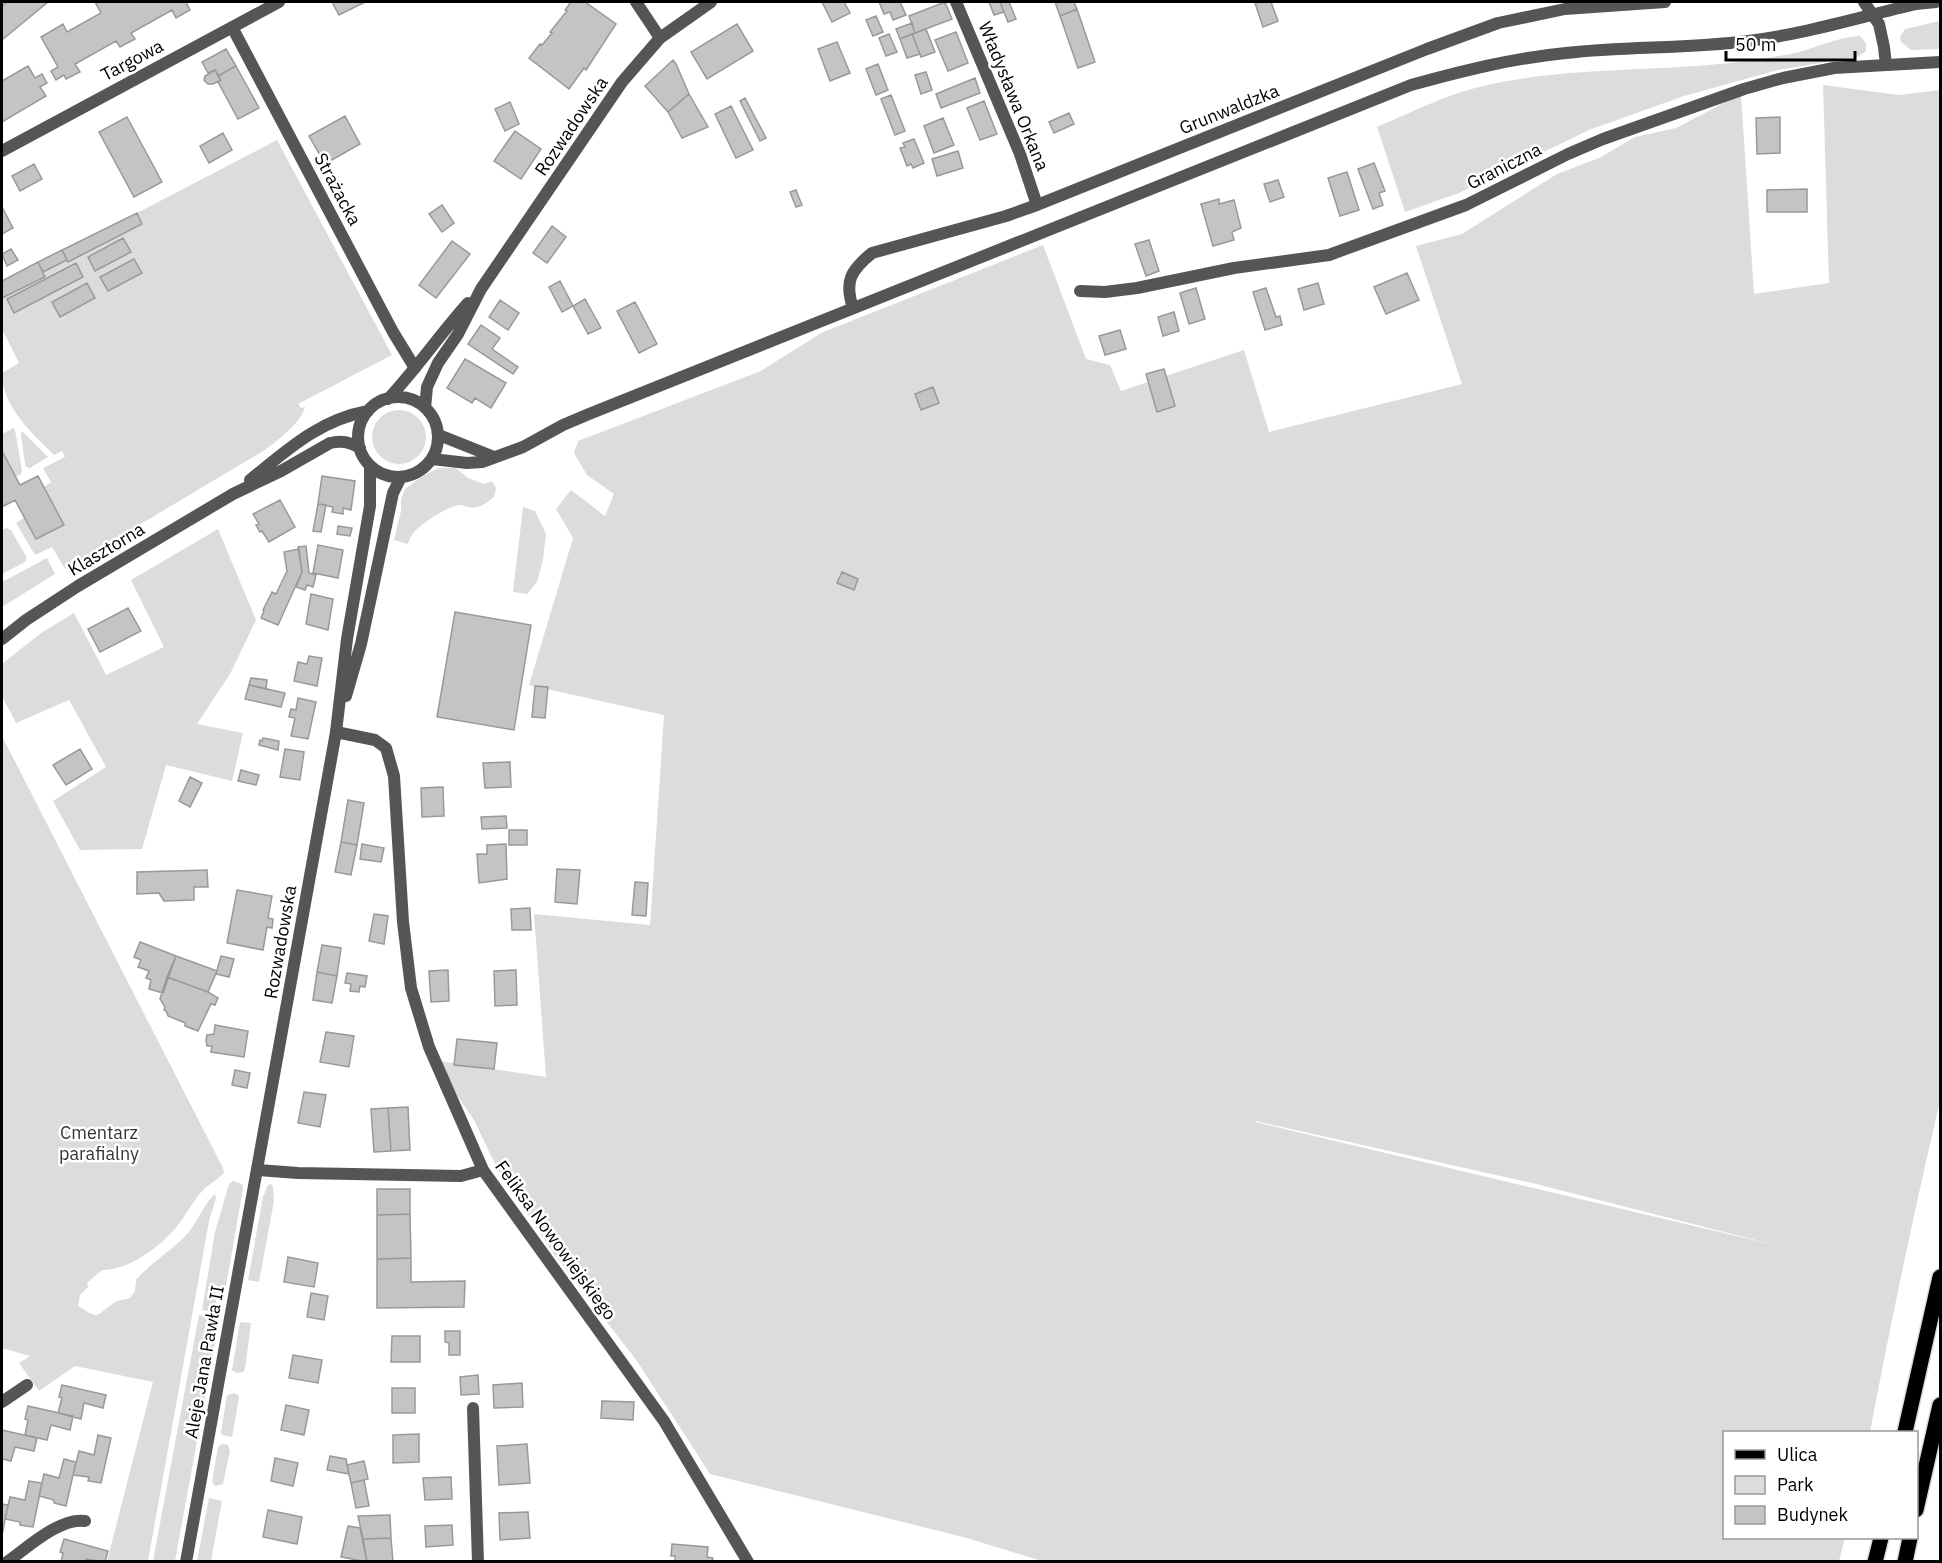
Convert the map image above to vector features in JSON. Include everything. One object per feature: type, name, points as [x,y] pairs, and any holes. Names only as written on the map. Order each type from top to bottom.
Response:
[{"type":"main road","points":[[1905,1431],[1941,1277]]},
{"type":"main road","points":[[1918,1506],[1941,1405]]},
{"type":"main road","points":[[1875,1562],[1881,1539]]},
{"type":"main road","points":[[1905,1562],[1910,1539]]},
{"type":"street","name":"Targowa","points":[[2,151],[279,2]]},
{"type":"street","points":[[636,2],[660,38]]},
{"type":"street","name":"Rozwadowska","points":[[425,408],[427,387],[438,363],[458,334],[481,289],[622,82],[660,38],[711,2]]},
{"type":"street","name":"Władysława Orkana","points":[[956,2],[1020,154],[1037,205]]},
{"type":"street","name":"Grunwaldzka","points":[[853,308],[849,296],[850,277],[856,266],[872,253],[1006,216],[1037,205],[1427,49],[1498,23],[1565,9],[1665,2]]},
{"type":"street","points":[[1864,2],[1879,24],[1886,65]]},
{"type":"street","points":[[432,459],[467,463],[482,462],[523,447],[589,414],[1411,85],[1476,67],[1568,52],[1747,42],[1800,33],[1936,2]]},
{"type":"street","name":"Strażacka","points":[[232,27],[393,332],[415,368]]},
{"type":"street","name":"Graniczna","points":[[1080,291],[1105,292],[1137,288],[1234,268],[1329,255],[1466,206],[1568,154],[1603,139],[1744,89],[1783,78],[1834,69],[1941,62]]},
{"type":"street","name":"Rozwadowska","points":[[388,399],[446,327],[481,289]]},
{"type":"street","points":[[402,397],[425,408],[435,420],[439,435],[432,459],[424,468],[413,475],[401,477],[390,476],[370,466],[360,448],[359,435],[368,411],[377,403],[402,397]]},
{"type":"street","name":"Klasztorna","points":[[233,494],[315,430],[332,421],[368,411]]},
{"type":"street","points":[[439,435],[494,457]]},
{"type":"street","name":"Klasztorna","points":[[2,639],[78,586],[233,494],[282,471],[330,443],[349,442],[360,448]]},
{"type":"street","name":"Rozwadowska","points":[[258,1170],[337,726],[347,639],[370,506],[370,466]]},
{"type":"street","name":"Rozwadowska","points":[[337,726],[356,666],[393,493],[401,477]]},
{"type":"street","name":"Feliksa Nowowiejskiego","points":[[337,726],[375,740],[386,748],[394,776],[403,922],[411,988],[429,1047],[483,1170],[664,1421],[748,1562]]},
{"type":"street","points":[[258,1170],[298,1173],[461,1176],[483,1170]]},
{"type":"street","name":"Aleje Jana Pawła II","points":[[186,1562],[258,1170]]},
{"type":"street","points":[[2,1402],[27,1385]]},
{"type":"street","points":[[473,1408],[478,1562]]},
{"type":"street","points":[[6,1562],[65,1523],[86,1521]]},
{"type":"green space","points":[[1940,21],[1940,49],[1911,50],[1901,42],[1900,37],[1905,29]]},
{"type":"green space","points":[[1860,36],[1866,43],[1866,51],[1857,57],[1778,70],[1684,96],[1589,130],[1459,193],[1405,212],[1377,127],[1456,94],[1517,79],[1754,60],[1799,52],[1837,40]]},
{"type":"green space","points":[[1823,85],[1899,95],[1940,90],[1940,1101],[1903,1266],[1870,1431],[1723,1431],[1723,1539],[1845,1539],[1839,1561],[1042,1561],[967,1538],[710,1474],[637,1361],[554,1254],[498,1170],[474,1120],[433,1060],[546,1077],[534,914],[650,925],[664,715],[529,685],[573,538],[556,509],[571,490],[605,516],[614,494],[587,475],[574,453],[578,441],[761,371],[821,333],[1043,245],[1086,359],[1110,365],[1121,391],[1244,350],[1269,432],[1462,384],[1416,246],[1462,234],[1557,174],[1599,158],[1635,137],[1676,128],[1741,94],[1754,294],[1829,283]],"holes":[[[1255,1121],[1536,1184],[1783,1247],[1255,1122]]]},
{"type":"green space","points":[[277,140],[392,355],[298,404],[301,408],[305,407],[299,419],[265,450],[65,569],[52,547],[35,555],[16,523],[24,518],[36,539],[63,525],[44,487],[51,482],[43,468],[65,457],[62,451],[54,455],[37,438],[20,418],[7,397],[2,373],[19,363],[2,329],[2,298],[45,277],[43,272],[142,224],[137,213]]},
{"type":"green space","points":[[399,410],[409,412],[418,418],[424,427],[426,437],[424,447],[418,456],[409,462],[399,464],[389,462],[380,456],[374,447],[372,437],[374,427],[380,418],[389,412]]},
{"type":"green space","points":[[13,428],[22,470],[21,474],[15,477],[2,451],[2,434]]},
{"type":"green space","points":[[22,431],[48,457],[30,468],[25,464]]},
{"type":"green space","points":[[438,468],[456,468],[468,478],[484,484],[492,481],[496,488],[494,497],[479,506],[460,505],[441,512],[415,531],[408,544],[394,540],[401,511],[401,499],[405,489]]},
{"type":"green space","points":[[523,507],[535,511],[546,534],[537,582],[527,594],[513,592]]},
{"type":"green space","points":[[6,528],[11,530],[27,558],[25,562],[2,574],[2,530]]},
{"type":"green space","points":[[218,529],[256,620],[230,674],[197,724],[243,733],[232,781],[166,765],[142,849],[80,850],[53,801],[106,767],[69,700],[16,723],[2,696],[2,664],[41,633],[74,613],[106,675],[164,647],[131,580]]},
{"type":"green space","points":[[47,558],[55,574],[2,607],[2,582]]},
{"type":"green space","name":"Cmentarz parafialny","points":[[3,738],[224,1173],[205,1188],[174,1230],[160,1244],[132,1263],[102,1270],[87,1283],[88,1287],[80,1295],[78,1306],[96,1315],[116,1302],[130,1298],[135,1291],[136,1280],[188,1233],[215,1194],[148,1561],[107,1561],[153,1382],[75,1366],[39,1391],[19,1363],[30,1356],[2,1348]]},
{"type":"green space","points":[[233,1181],[242,1184],[243,1188],[224,1298],[217,1297],[214,1312],[202,1310],[215,1232],[229,1184]]},
{"type":"green space","points":[[271,1184],[274,1201],[259,1282],[248,1280],[263,1197],[268,1185]]},
{"type":"green space","points":[[199,1315],[213,1318],[210,1330],[217,1332],[175,1561],[153,1561]]},
{"type":"green space","points":[[240,1322],[251,1323],[245,1369],[237,1373],[232,1370]]},
{"type":"green space","points":[[235,1393],[239,1398],[232,1437],[222,1435],[221,1432],[227,1395]]},
{"type":"green space","points":[[222,1444],[228,1445],[230,1451],[223,1484],[215,1486],[212,1482],[218,1447]]},
{"type":"green space","points":[[209,1498],[222,1501],[211,1561],[197,1561]]},
{"type":"building","points":[[7,2],[48,2],[2,40],[2,6]]},
{"type":"building","points":[[95,2],[186,2],[190,10],[176,18],[172,10],[131,33],[135,39],[120,47],[116,41],[75,64],[80,72],[66,79],[64,75],[56,80],[51,71],[58,67],[41,37],[63,24],[67,32],[101,13]]},
{"type":"building","points":[[332,2],[365,2],[339,15]]},
{"type":"building","points":[[571,2],[585,2],[616,24],[586,70],[584,68],[569,89],[529,58],[552,33],[550,32],[567,11],[565,10]]},
{"type":"building","points":[[822,2],[844,2],[850,13],[832,22]]},
{"type":"building","points":[[879,2],[900,2],[906,15],[893,20],[890,12],[884,14]]},
{"type":"building","points":[[945,2],[952,19],[915,33],[909,16]]},
{"type":"building","points":[[989,2],[1000,2],[1004,12],[994,15]]},
{"type":"building","points":[[1000,2],[1009,2],[1016,19],[1008,22]]},
{"type":"building","points":[[1055,2],[1074,2],[1077,9],[1060,16]]},
{"type":"building","points":[[1271,2],[1278,21],[1263,27],[1255,3]]},
{"type":"building","points":[[1077,9],[1095,62],[1078,68],[1060,16]]},
{"type":"building","points":[[876,16],[883,32],[873,36],[866,20]]},
{"type":"building","points":[[912,23],[915,33],[900,39],[896,29]]},
{"type":"building","points":[[737,24],[753,51],[707,79],[691,52]]},
{"type":"building","points":[[926,29],[935,52],[921,57],[912,34]]},
{"type":"building","points":[[956,32],[968,63],[948,71],[935,40]]},
{"type":"building","points":[[889,34],[897,52],[886,56],[879,38]]},
{"type":"building","points":[[912,34],[920,54],[907,58],[900,39]]},
{"type":"building","points":[[837,42],[850,73],[830,81],[818,49]]},
{"type":"building","points":[[226,49],[236,66],[218,76],[215,70],[208,73],[202,62]]},
{"type":"building","points":[[673,60],[689,94],[668,112],[645,86]]},
{"type":"building","points":[[878,64],[888,90],[876,95],[866,69]]},
{"type":"building","points":[[28,66],[35,78],[42,74],[47,83],[40,87],[46,96],[2,122],[2,81]]},
{"type":"building","points":[[236,66],[259,108],[238,119],[218,82],[221,80],[218,76]]},
{"type":"building","points":[[215,70],[221,80],[208,84],[204,80],[205,76]]},
{"type":"building","points":[[926,72],[932,90],[921,94],[915,75]]},
{"type":"building","points":[[975,78],[980,93],[941,108],[936,94]]},
{"type":"building","points":[[689,94],[708,127],[682,138],[668,112]]},
{"type":"building","points":[[891,95],[905,131],[895,135],[881,99]]},
{"type":"building","points":[[745,98],[766,138],[760,141],[740,101]]},
{"type":"building","points":[[984,101],[997,134],[980,140],[967,108]]},
{"type":"building","points":[[510,102],[519,124],[505,131],[495,109]]},
{"type":"building","points":[[731,106],[753,150],[736,158],[715,114]]},
{"type":"building","points":[[1069,113],[1074,124],[1054,133],[1049,122]]},
{"type":"building","points":[[345,116],[360,144],[325,164],[309,136]]},
{"type":"building","points":[[127,117],[162,182],[134,197],[99,132]]},
{"type":"building","points":[[1780,117],[1780,153],[1757,154],[1756,118]]},
{"type":"building","points":[[943,118],[954,145],[934,153],[924,126]]},
{"type":"building","points":[[515,131],[541,149],[521,179],[494,161]]},
{"type":"building","points":[[223,133],[232,150],[209,163],[200,146]]},
{"type":"building","points":[[914,139],[924,163],[913,168],[911,164],[907,166],[900,148],[905,147],[903,143]]},
{"type":"building","points":[[958,151],[963,168],[937,176],[932,159]]},
{"type":"building","points":[[1374,163],[1385,191],[1379,193],[1383,205],[1373,209],[1358,169]]},
{"type":"building","points":[[34,164],[42,179],[20,191],[12,176]]},
{"type":"building","points":[[1347,172],[1359,210],[1340,216],[1328,178]]},
{"type":"building","points":[[1278,180],[1284,197],[1270,202],[1264,184]]},
{"type":"building","points":[[1807,189],[1807,212],[1767,212],[1767,190]]},
{"type":"building","points":[[796,190],[802,205],[796,207],[790,192]]},
{"type":"building","points":[[1219,199],[1219,204],[1234,200],[1241,228],[1232,232],[1234,240],[1213,246],[1201,204]]},
{"type":"building","points":[[442,205],[454,223],[442,232],[429,214]]},
{"type":"building","points":[[2,207],[13,228],[2,234]]},
{"type":"building","points":[[137,213],[142,224],[68,262],[62,250]]},
{"type":"building","points":[[552,226],[566,237],[547,263],[533,253]]},
{"type":"building","points":[[123,238],[131,252],[95,271],[88,257]]},
{"type":"building","points":[[1149,240],[1159,271],[1146,276],[1135,244]]},
{"type":"building","points":[[452,241],[470,254],[436,298],[419,285]]},
{"type":"building","points":[[11,249],[18,260],[7,266],[2,254]]},
{"type":"building","points":[[62,250],[67,260],[43,272],[38,262]]},
{"type":"building","points":[[134,259],[142,273],[108,291],[100,277]]},
{"type":"building","points":[[38,262],[45,277],[2,298],[2,281]]},
{"type":"building","points":[[76,263],[83,277],[14,313],[7,299]]},
{"type":"building","points":[[1407,273],[1419,300],[1386,314],[1374,287]]},
{"type":"building","points":[[560,281],[573,306],[562,312],[549,287]]},
{"type":"building","points":[[87,283],[95,298],[60,317],[52,302]]},
{"type":"building","points":[[1318,283],[1324,304],[1304,310],[1298,289]]},
{"type":"building","points":[[1196,288],[1205,319],[1189,324],[1180,293]]},
{"type":"building","points":[[1266,288],[1276,317],[1280,316],[1282,325],[1265,330],[1253,292]]},
{"type":"building","points":[[585,299],[601,328],[588,334],[573,306]]},
{"type":"building","points":[[500,300],[519,313],[508,330],[489,317]]},
{"type":"building","points":[[635,302],[657,344],[639,353],[617,311]]},
{"type":"building","points":[[1174,312],[1179,331],[1163,336],[1158,317]]},
{"type":"building","points":[[481,325],[500,338],[492,349],[518,367],[513,374],[468,344]]},
{"type":"building","points":[[1120,330],[1126,349],[1105,355],[1099,336]]},
{"type":"building","points":[[465,359],[506,383],[491,408],[475,398],[472,403],[447,388]]},
{"type":"building","points":[[1164,369],[1175,406],[1157,412],[1146,374]]},
{"type":"building","points":[[933,387],[939,403],[921,410],[915,394]]},
{"type":"building","points":[[2,451],[20,485],[38,476],[64,525],[36,539],[15,500],[2,507]]},
{"type":"building","points":[[322,476],[355,481],[351,510],[343,508],[343,514],[332,512],[333,507],[318,504]]},
{"type":"building","points":[[280,500],[295,527],[269,542],[256,525],[259,524],[253,514]]},
{"type":"building","points":[[318,504],[326,505],[321,532],[313,531]]},
{"type":"building","points":[[338,526],[352,528],[350,536],[337,534]]},
{"type":"building","points":[[318,545],[343,550],[338,578],[313,573]]},
{"type":"building","points":[[306,546],[309,573],[316,575],[313,587],[307,585],[305,590],[296,587],[302,572],[298,547]]},
{"type":"building","points":[[299,549],[302,572],[278,625],[261,618],[263,610],[272,592],[276,594],[287,571],[284,552]]},
{"type":"building","points":[[842,572],[858,579],[854,590],[837,583]]},
{"type":"building","points":[[311,594],[333,599],[328,630],[306,624]]},
{"type":"building","points":[[128,608],[141,631],[100,652],[88,629]]},
{"type":"building","points":[[455,612],[531,625],[514,730],[437,717]]},
{"type":"building","points":[[309,656],[322,658],[317,686],[294,681],[298,662],[307,664]]},
{"type":"building","points":[[251,678],[267,680],[266,689],[249,685]]},
{"type":"building","points":[[249,685],[285,693],[281,707],[245,699]]},
{"type":"building","points":[[535,686],[548,687],[545,718],[532,717]]},
{"type":"building","points":[[298,698],[316,702],[308,739],[291,736],[295,718],[289,717],[291,709],[296,710]]},
{"type":"building","points":[[263,738],[279,741],[278,750],[259,745]]},
{"type":"building","points":[[80,749],[92,769],[66,785],[53,765]]},
{"type":"building","points":[[285,749],[304,752],[300,780],[280,777]]},
{"type":"building","points":[[510,762],[511,787],[485,788],[483,763]]},
{"type":"building","points":[[241,770],[259,775],[256,785],[238,781]]},
{"type":"building","points":[[190,777],[202,783],[190,807],[179,801]]},
{"type":"building","points":[[443,787],[444,816],[422,817],[421,788]]},
{"type":"building","points":[[348,800],[364,803],[357,845],[341,842]]},
{"type":"building","points":[[506,816],[507,828],[482,829],[481,817]]},
{"type":"building","points":[[509,830],[527,830],[527,845],[509,845]]},
{"type":"building","points":[[341,842],[357,845],[351,875],[335,872]]},
{"type":"building","points":[[362,844],[384,848],[381,862],[360,859]]},
{"type":"building","points":[[506,844],[507,879],[479,883],[477,854],[487,854],[487,845]]},
{"type":"building","points":[[557,869],[580,870],[577,904],[555,902]]},
{"type":"building","points":[[207,870],[208,887],[194,887],[194,900],[164,901],[159,893],[137,894],[137,872]]},
{"type":"building","points":[[635,882],[648,883],[646,916],[632,915]]},
{"type":"building","points":[[237,890],[272,896],[268,918],[273,919],[272,928],[267,927],[263,950],[227,943]]},
{"type":"building","points":[[530,908],[531,930],[512,930],[511,909]]},
{"type":"building","points":[[374,914],[388,916],[384,944],[369,941]]},
{"type":"building","points":[[140,942],[176,956],[163,993],[149,989],[151,980],[146,978],[149,971],[138,967],[141,960],[134,957]]},
{"type":"building","points":[[322,945],[341,948],[337,976],[317,972]]},
{"type":"building","points":[[176,956],[217,971],[208,992],[167,977]]},
{"type":"building","points":[[221,956],[234,959],[229,977],[216,974]]},
{"type":"building","points":[[448,970],[449,1001],[431,1002],[429,971]]},
{"type":"building","points":[[516,970],[517,1005],[495,1006],[494,971]]},
{"type":"building","points":[[317,972],[337,976],[332,1003],[313,1000]]},
{"type":"building","points":[[347,973],[367,976],[365,987],[360,986],[359,992],[350,991],[351,984],[345,983]]},
{"type":"building","points":[[167,977],[218,998],[215,1005],[211,1004],[198,1031],[168,1016],[164,1010],[165,1007],[160,999]]},
{"type":"building","points":[[215,1025],[248,1031],[244,1057],[211,1052],[212,1046],[207,1046],[206,1040],[207,1035],[214,1034]]},
{"type":"building","points":[[326,1032],[354,1036],[349,1067],[320,1062]]},
{"type":"building","points":[[457,1039],[497,1043],[494,1069],[454,1065]]},
{"type":"building","points":[[235,1070],[250,1073],[247,1088],[232,1085]]},
{"type":"building","points":[[304,1092],[326,1095],[320,1127],[298,1123]]},
{"type":"building","points":[[408,1107],[410,1150],[391,1151],[388,1108]]},
{"type":"building","points":[[388,1108],[391,1151],[374,1152],[371,1109]]},
{"type":"building","points":[[377,1189],[410,1189],[410,1214],[377,1215]]},
{"type":"building","points":[[410,1214],[411,1258],[377,1259],[377,1215]]},
{"type":"building","points":[[288,1257],[318,1263],[314,1287],[284,1282]]},
{"type":"building","points":[[411,1258],[411,1282],[465,1281],[464,1307],[377,1308],[377,1259]]},
{"type":"building","points":[[311,1293],[328,1296],[324,1320],[307,1317]]},
{"type":"building","points":[[445,1331],[460,1331],[460,1355],[449,1355],[449,1343],[445,1342]]},
{"type":"building","points":[[392,1336],[420,1336],[420,1362],[391,1362]]},
{"type":"building","points":[[293,1355],[322,1360],[318,1383],[289,1378]]},
{"type":"building","points":[[478,1375],[479,1394],[461,1395],[460,1377]]},
{"type":"building","points":[[522,1383],[523,1407],[494,1408],[493,1385]]},
{"type":"building","points":[[62,1385],[106,1395],[103,1408],[84,1403],[81,1419],[58,1413],[62,1398],[59,1397]]},
{"type":"building","points":[[392,1388],[415,1388],[415,1413],[392,1413]]},
{"type":"building","points":[[602,1401],[634,1402],[633,1420],[601,1418]]},
{"type":"building","points":[[286,1405],[309,1410],[304,1435],[281,1430]]},
{"type":"building","points":[[28,1406],[73,1416],[70,1430],[51,1425],[47,1440],[25,1435]]},
{"type":"building","points":[[2,1430],[37,1438],[34,1451],[15,1447],[11,1461],[2,1459]]},
{"type":"building","points":[[419,1434],[419,1462],[393,1463],[393,1435]]},
{"type":"building","points":[[98,1435],[111,1438],[101,1483],[88,1481],[89,1477],[73,1475],[79,1451],[94,1455]]},
{"type":"building","points":[[527,1444],[530,1483],[499,1485],[497,1446]]},
{"type":"building","points":[[330,1456],[346,1459],[349,1474],[327,1470]]},
{"type":"building","points":[[275,1458],[298,1463],[293,1486],[271,1481]]},
{"type":"building","points":[[64,1459],[76,1462],[66,1506],[39,1496],[44,1474],[59,1478]]},
{"type":"building","points":[[364,1461],[368,1479],[351,1483],[347,1465]]},
{"type":"building","points":[[451,1477],[452,1499],[425,1500],[423,1478]]},
{"type":"building","points":[[364,1480],[369,1506],[356,1508],[351,1483]]},
{"type":"building","points":[[29,1481],[42,1483],[33,1527],[5,1519],[10,1497],[25,1500]]},
{"type":"building","points":[[2,1504],[8,1505],[2,1535]]},
{"type":"building","points":[[268,1510],[302,1517],[297,1544],[263,1537]]},
{"type":"building","points":[[528,1512],[530,1538],[500,1540],[499,1513]]},
{"type":"building","points":[[390,1515],[391,1538],[363,1539],[358,1516]]},
{"type":"building","points":[[452,1525],[453,1545],[426,1547],[425,1526]]},
{"type":"building","points":[[348,1526],[360,1528],[367,1562],[341,1557]]},
{"type":"building","points":[[391,1538],[393,1562],[367,1562],[363,1539]]},
{"type":"building","points":[[64,1539],[108,1551],[105,1562],[86,1559],[85,1562],[61,1562],[63,1553],[60,1552]]},
{"type":"building","points":[[672,1544],[708,1547],[707,1557],[713,1558],[712,1562],[675,1562],[675,1556],[671,1556]]}]
